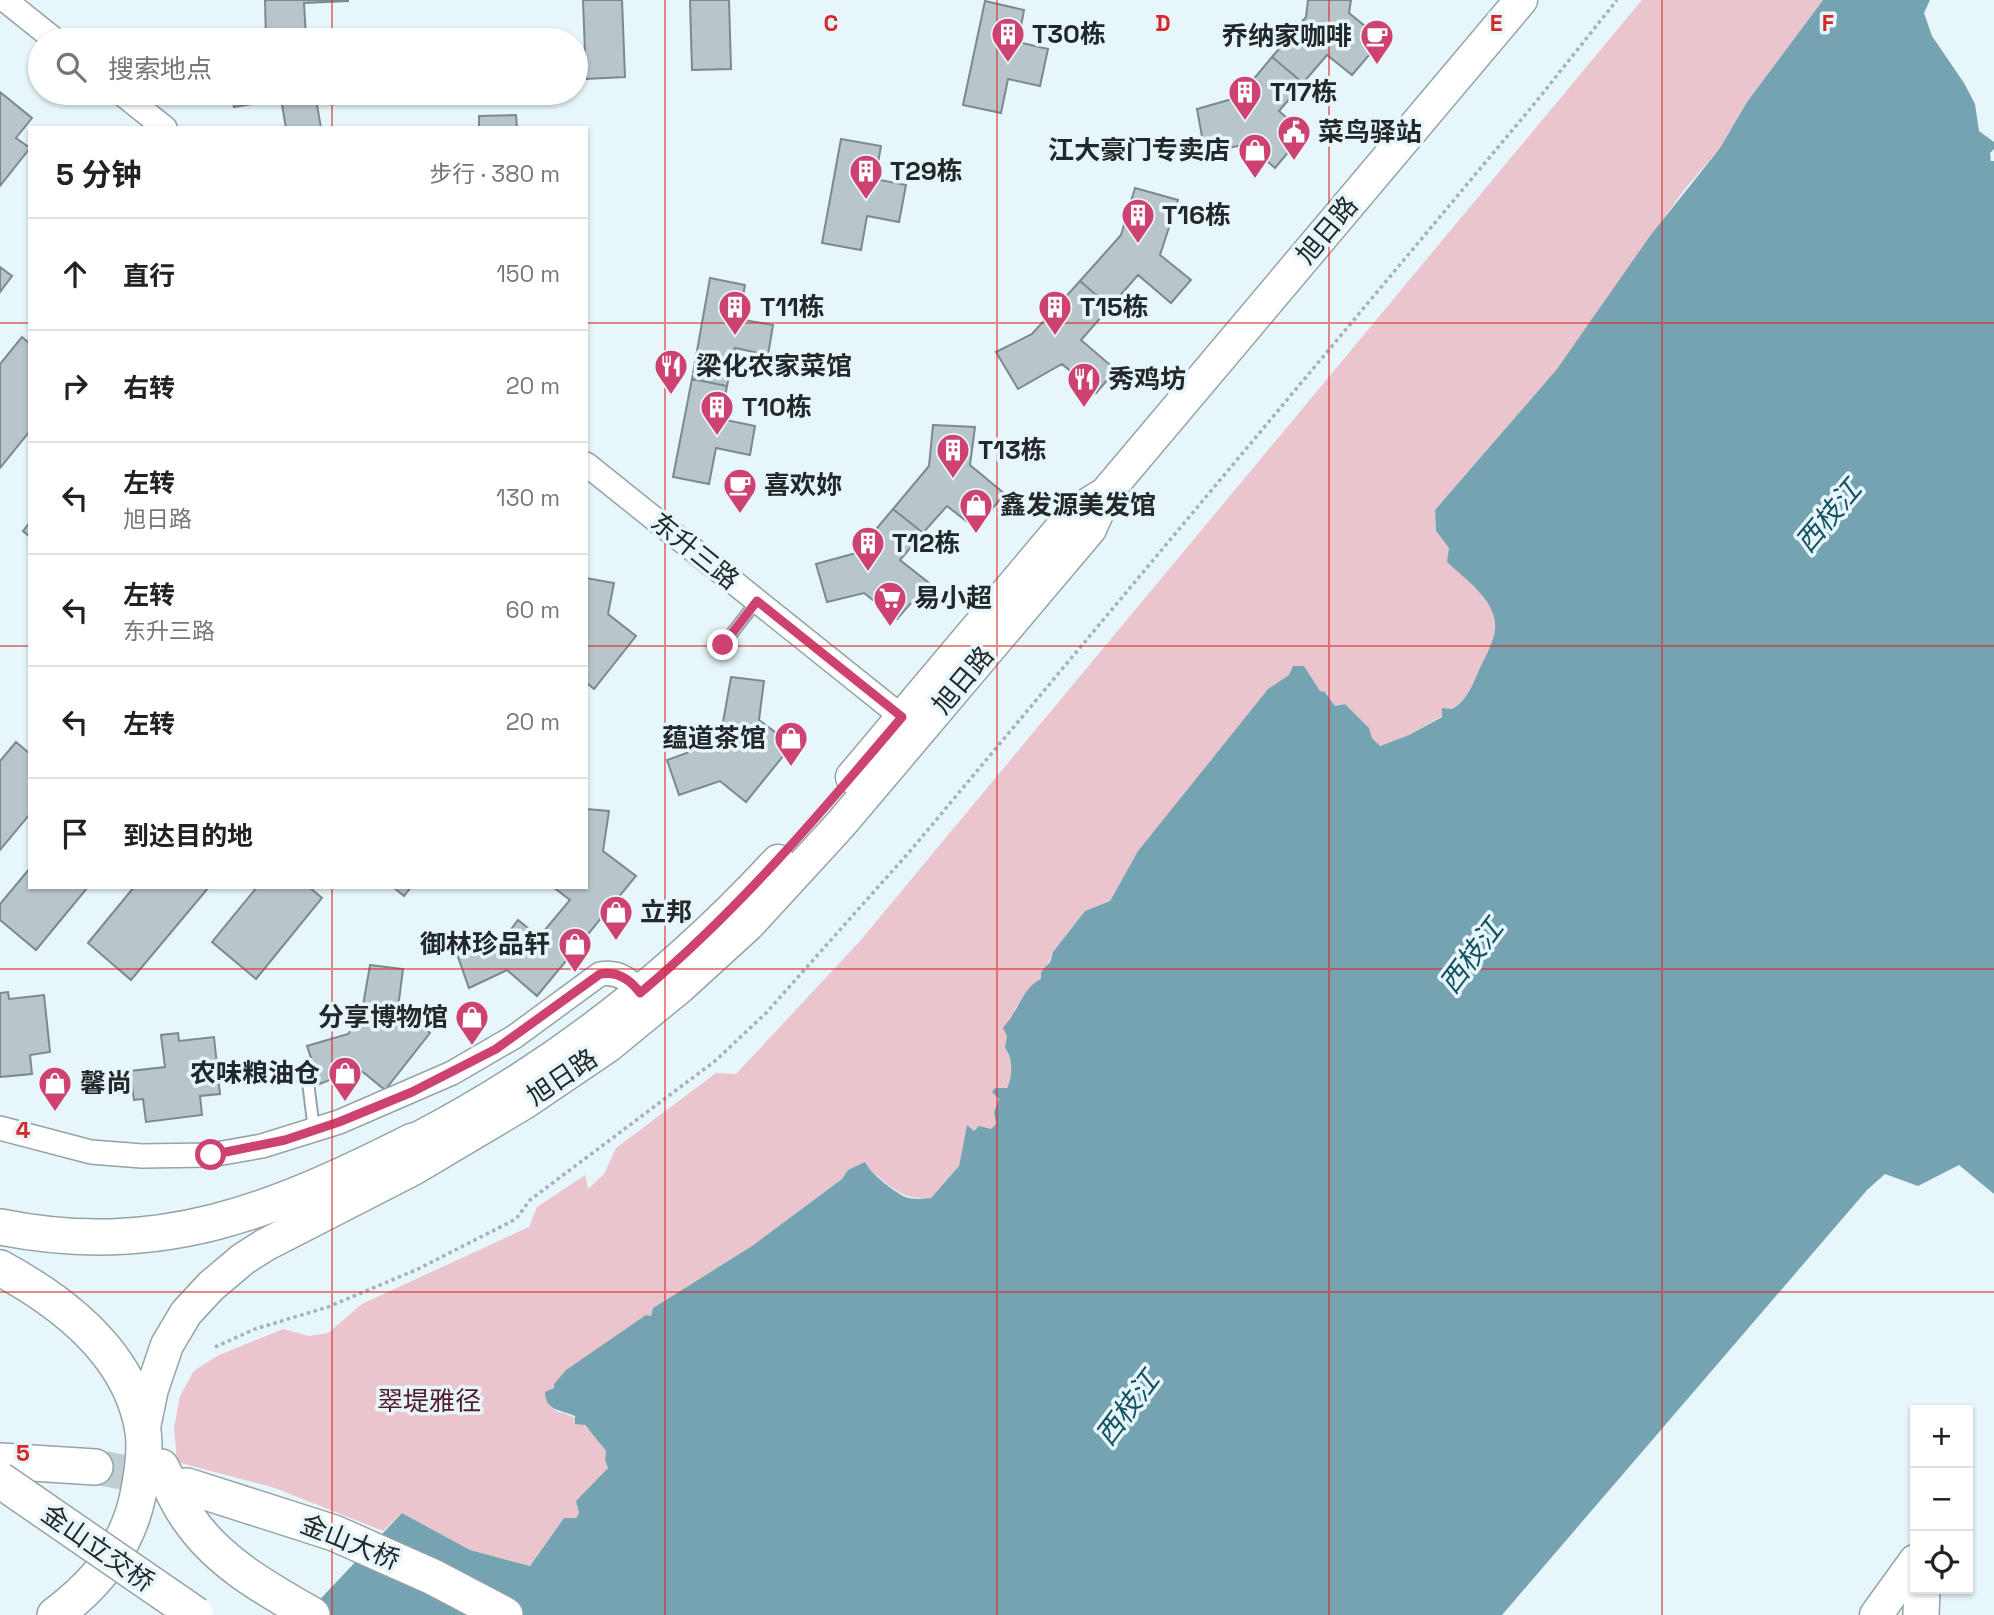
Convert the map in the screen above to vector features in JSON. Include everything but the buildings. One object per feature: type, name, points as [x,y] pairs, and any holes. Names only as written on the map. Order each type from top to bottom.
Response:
[{"type":"main road","name":"旭日路","points":[[413,1155],[524,1103],[588,1061],[680,987],[748,925],[840,825],[1090,529],[1107,493],[1521,0]]},
{"type":"main road","name":"旭日路","points":[[413,1155],[466,1112],[548,1061],[640,993],[688,951],[768,872],[825,809],[1074,513],[1107,493]]},
{"type":"main road","points":[[0,1227],[50,1235],[109,1238],[202,1226],[284,1202],[346,1175],[413,1155]]},
{"type":"main road","points":[[55,1615],[93,1582],[126,1534],[139,1486],[143,1432],[159,1365],[177,1328],[198,1298],[243,1259],[413,1155]]},
{"type":"main road","points":[[0,1268],[54,1300],[96,1339],[127,1386],[143,1432],[182,1492],[194,1526],[232,1564],[312,1615]]},
{"type":"main road","points":[[0,1461],[95,1467]]},
{"type":"main road","name":"金山立交桥","points":[[0,1480],[196,1615]]},
{"type":"main road","name":"金山大桥","points":[[182,1492],[334,1533],[433,1577],[505,1615]]},
{"type":"main road","name":"金山立交桥","points":[[0,1507],[155,1615]]},
{"type":"main road","points":[[1876,1615],[1910,1568]]},
{"type":"main road","points":[[1921,1615],[1922,1594]]},
{"type":"street","points":[[5,0],[40,28]]},
{"type":"street","points":[[136,105],[162,126]]},
{"type":"street","name":"东升三路","points":[[588,466],[902,717]]},
{"type":"street","points":[[0,1128],[91,1152],[160,1157],[226,1153],[262,1146],[314,1130],[412,1092],[479,1059],[523,1031],[600,974],[621,975],[640,993]]},
{"type":"lane","points":[[723,645],[757,601]]},
{"type":"lane","points":[[306,1074],[314,1130]]},
{"type":"path","points":[[215,1347],[255,1329],[328,1307],[418,1269],[516,1219],[530,1200],[715,1062],[758,1021],[911,850],[1491,156],[1617,0]]},
{"type":"green space","name":"翠堤雅径","points":[[1642,0],[1823,0],[1747,102],[1720,148],[1684,190],[1557,369],[1435,510],[1436,531],[1449,548],[1448,562],[1488,603],[1495,624],[1494,635],[1472,687],[1461,702],[1452,709],[1442,708],[1442,716],[1409,735],[1380,746],[1372,738],[1369,728],[1345,704],[1335,706],[1326,692],[1320,691],[1304,666],[1268,689],[1138,851],[1110,901],[1085,911],[1053,952],[1041,979],[1015,1009],[1005,1048],[1012,1072],[1008,1086],[994,1094],[999,1099],[994,1112],[996,1124],[991,1130],[974,1131],[967,1126],[959,1166],[931,1198],[904,1195],[869,1169],[865,1163],[848,1170],[842,1179],[752,1246],[653,1308],[651,1316],[563,1374],[546,1400],[557,1412],[573,1417],[590,1432],[606,1451],[608,1468],[576,1501],[579,1513],[576,1519],[564,1518],[530,1566],[470,1550],[402,1513],[383,1531],[275,1488],[177,1462],[174,1428],[180,1396],[194,1371],[217,1356],[283,1329],[309,1336],[328,1333],[362,1304],[529,1227],[537,1207],[585,1175],[588,1189],[604,1174],[616,1148],[716,1073],[736,1074],[860,941]]},
{"type":"water","name":"西枝江","points":[[1823,0],[1930,0],[1924,13],[1932,36],[1975,104],[1979,131],[1994,142],[1994,149],[1990,153],[1991,161],[1994,161],[1994,1194],[1959,1165],[1918,1186],[1885,1174],[1867,1190],[1502,1615],[305,1615],[402,1513],[470,1550],[530,1566],[564,1518],[576,1518],[579,1513],[576,1501],[608,1468],[606,1451],[585,1425],[575,1424],[575,1416],[555,1409],[548,1403],[545,1392],[554,1388],[554,1384],[566,1370],[646,1315],[651,1316],[653,1308],[752,1246],[842,1179],[848,1170],[865,1162],[876,1176],[903,1196],[913,1199],[931,1198],[959,1166],[967,1125],[974,1131],[979,1126],[991,1129],[996,1124],[994,1112],[999,1099],[992,1092],[995,1088],[1007,1088],[1011,1073],[1010,1057],[1005,1048],[1007,1036],[1003,1028],[1027,990],[1041,979],[1041,972],[1050,962],[1053,952],[1085,911],[1110,901],[1138,851],[1268,689],[1289,675],[1293,666],[1304,666],[1320,691],[1325,692],[1335,706],[1345,704],[1369,728],[1372,738],[1380,746],[1409,735],[1442,717],[1442,708],[1452,709],[1461,702],[1472,687],[1489,648],[1495,624],[1488,603],[1473,585],[1447,562],[1449,548],[1436,531],[1435,510],[1557,369],[1650,236],[1720,148],[1747,102]]},
{"type":"tunnel","points":[[95,1467],[171,1481]]},
{"type":"place","name":"T30栋","points":[[1008,64]]},
{"type":"place","name":"乔纳家咖啡","points":[[1377,66]]},
{"type":"place","name":"T17栋","points":[[1245,122]]},
{"type":"place","name":"菜鸟驿站","points":[[1294,162]]},
{"type":"place","name":"江大豪门专卖店","points":[[1255,180]]},
{"type":"place","name":"T29栋","points":[[866,201]]},
{"type":"place","name":"T16栋","points":[[1138,245]]},
{"type":"place","name":"T11栋","points":[[735,337]]},
{"type":"place","name":"T15栋","points":[[1055,337]]},
{"type":"place","name":"梁化农家菜馆","points":[[671,396]]},
{"type":"place","name":"秀鸡坊","points":[[1084,409]]},
{"type":"place","name":"T10栋","points":[[717,437]]},
{"type":"place","name":"T13栋","points":[[953,480]]},
{"type":"place","name":"喜欢妳","points":[[740,515]]},
{"type":"place","name":"鑫发源美发馆","points":[[976,535]]},
{"type":"place","name":"T12栋","points":[[868,573]]},
{"type":"place","name":"易小超","points":[[890,628]]},
{"type":"place","name":"蕴道茶馆","points":[[791,768]]},
{"type":"place","name":"立邦","points":[[616,942]]},
{"type":"place","name":"御林珍品轩","points":[[575,974]]},
{"type":"place","name":"分享博物馆","points":[[472,1047]]},
{"type":"place","name":"农味粮油仓","points":[[345,1103]]},
{"type":"place","name":"馨尚","points":[[55,1113]]},
{"type":"route","points":[[211,1155],[285,1140],[339,1122],[412,1092],[496,1049],[600,974],[621,975],[640,993],[733,908],[825,809],[902,717],[757,601],[723,645]]}]
